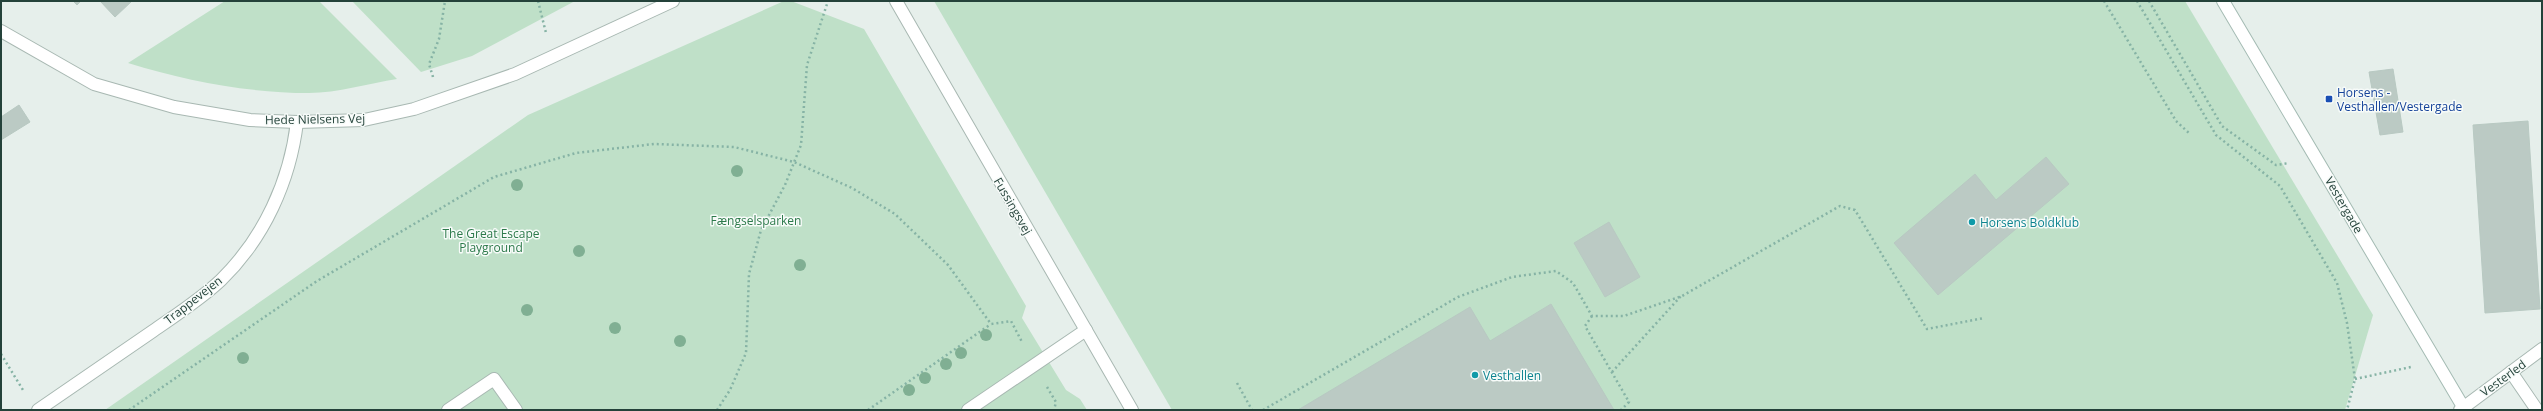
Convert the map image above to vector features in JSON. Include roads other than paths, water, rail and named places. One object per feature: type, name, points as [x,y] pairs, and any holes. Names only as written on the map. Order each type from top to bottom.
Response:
[{"type":"street","name":"Hede Nielsens Vej","points":[[1,31],[94,84],[174,107],[250,120],[297,122],[364,120],[414,109],[515,74],[673,1]]},
{"type":"street","name":"Fussingsvej","points":[[896,1],[1132,410]]},
{"type":"street","name":"Vestergade","points":[[2223,1],[2463,409]]},
{"type":"street","name":"Trappevejen","points":[[38,410],[184,309],[221,280],[259,234],[277,198],[294,150],[297,122]]},
{"type":"street","points":[[968,410],[1086,330]]},
{"type":"street","name":"Vesterled","points":[[2463,409],[2542,349]]},
{"type":"street","points":[[2511,372],[2537,410]]},
{"type":"street","points":[[448,410],[494,379],[516,410]]},
{"type":"place","name":"Horsens - Vesthallen/Vestergade","points":[[2329,99]]},
{"type":"place","name":"Horsens Boldklub","points":[[1972,222]]},
{"type":"place","name":"Vesthallen","points":[[1475,375]]},
{"type":"park label","name":"Fængselsparken","points":[[756,220]]},
{"type":"park label","name":"The Great Escape Playground","points":[[491,240]]}]
